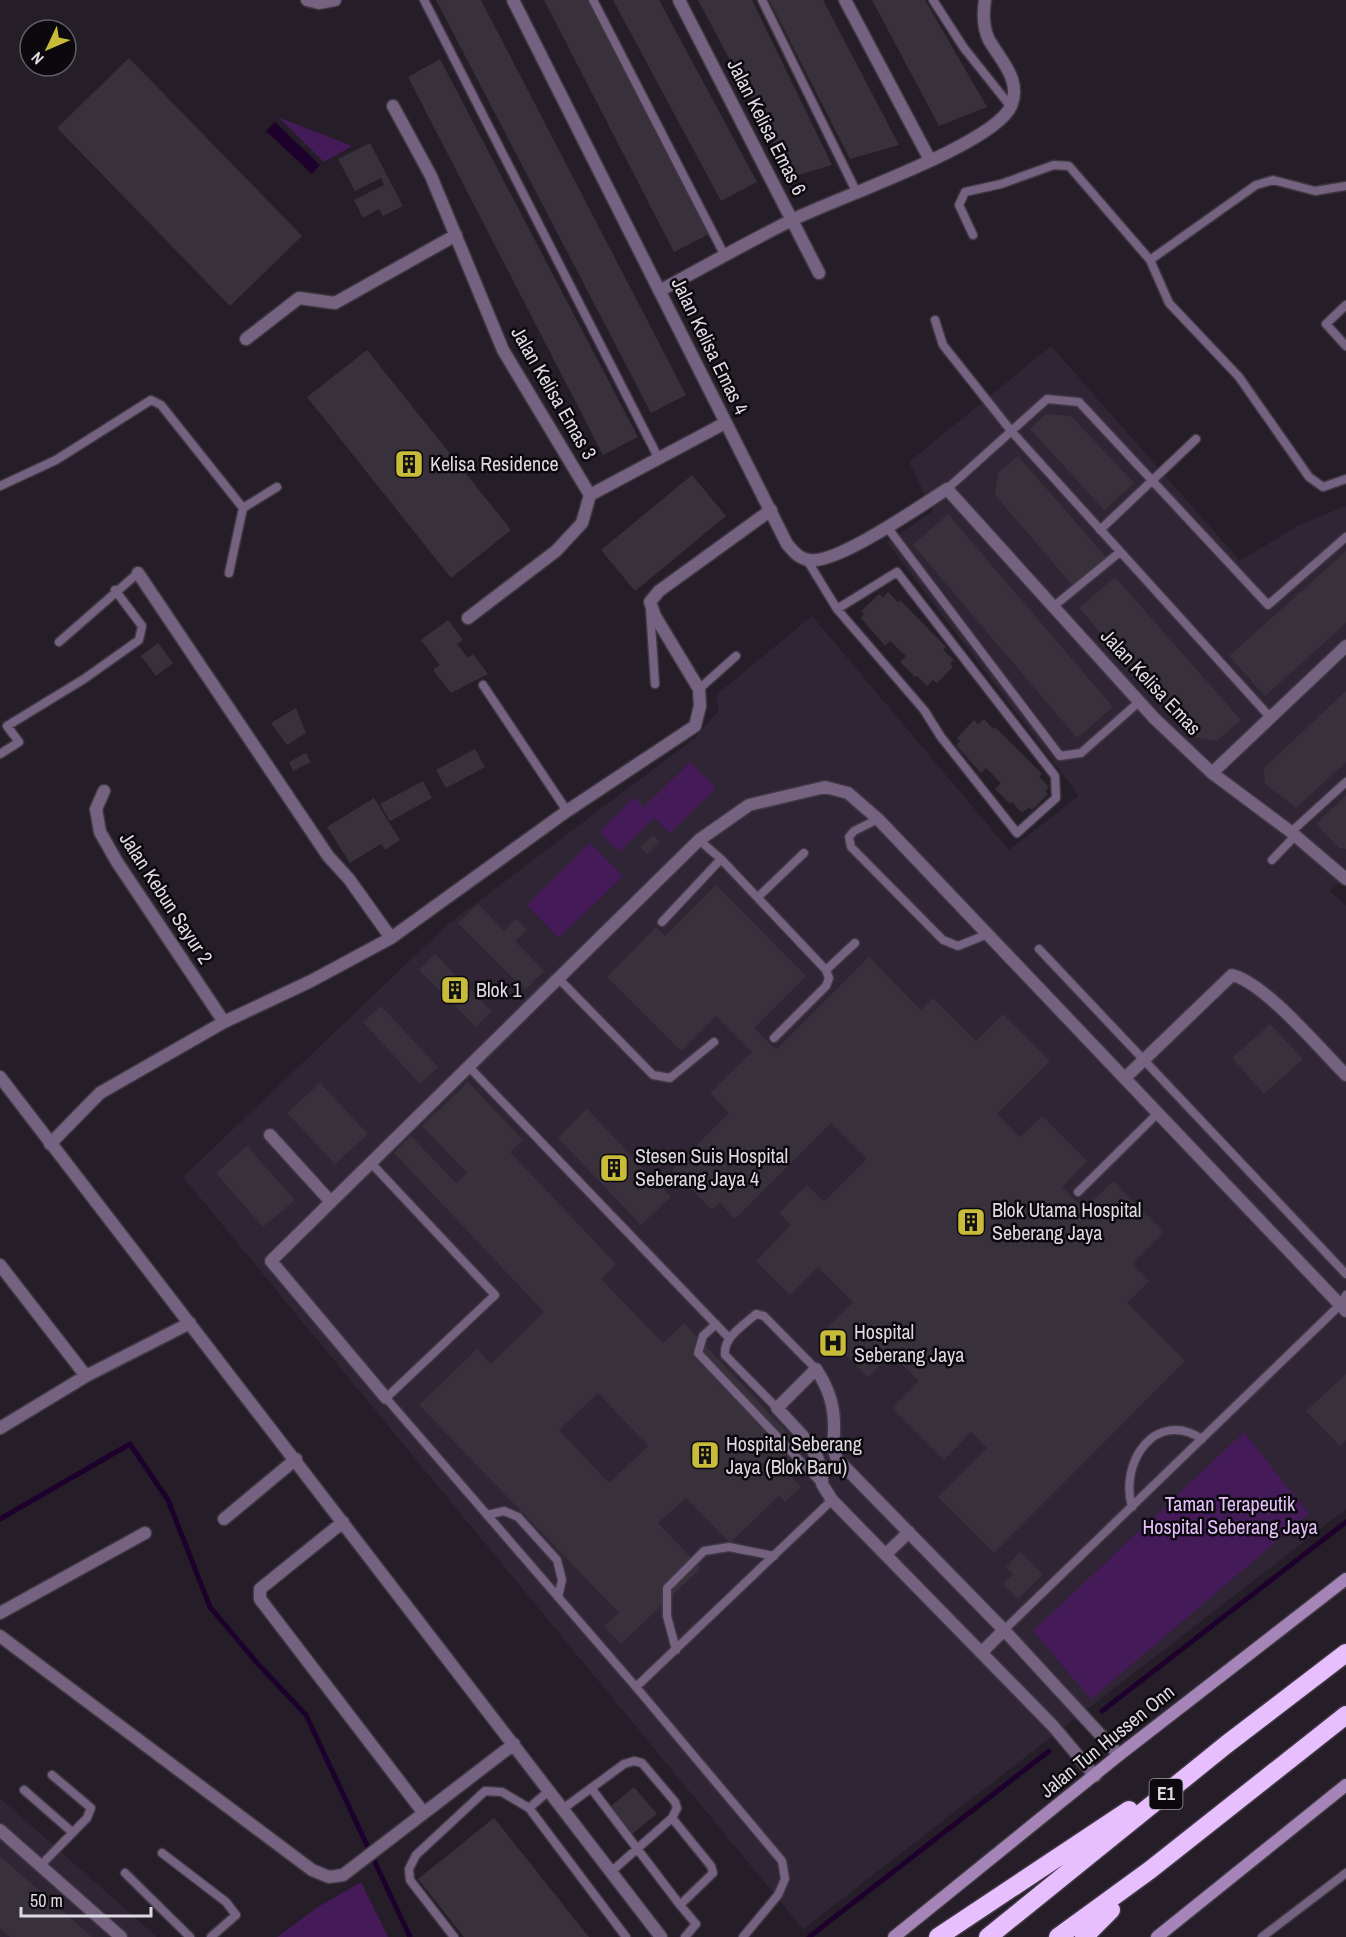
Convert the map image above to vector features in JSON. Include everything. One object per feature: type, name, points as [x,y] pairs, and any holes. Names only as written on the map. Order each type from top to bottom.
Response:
[{"type":"highway","name":"E1","points":[[988,1937],[1227,1744],[1346,1653]]},
{"type":"highway","name":"E1","points":[[1058,1937],[1150,1870],[1346,1715]]},
{"type":"highway","points":[[939,1937],[1227,1744]]},
{"type":"highway","points":[[1084,1937],[1150,1870]]},
{"type":"main road","name":"Jalan Tun Hussen Onn","points":[[894,1937],[1119,1755],[1346,1579]]},
{"type":"main road","points":[[1157,1937],[1346,1785]]},
{"type":"street","points":[[307,0],[319,3],[335,0]]},
{"type":"street","name":"Jalan Kelisa Emas 4","points":[[513,0],[661,290],[786,544],[807,560]]},
{"type":"street","name":"Jalan Kelisa Emas 6","points":[[679,0],[819,273]]},
{"type":"street","points":[[845,0],[930,160]]},
{"type":"street","points":[[661,290],[792,220],[857,193],[987,132],[1011,107],[1015,90],[1013,80],[984,26],[985,0]]},
{"type":"street","name":"Jalan Kelisa Emas 3","points":[[393,106],[431,176],[503,350],[590,495]]},
{"type":"street","points":[[246,339],[299,298],[335,303],[456,235]]},
{"type":"street","points":[[468,618],[556,551],[582,523],[590,495],[725,423]]},
{"type":"street","points":[[807,560],[828,558],[887,527],[948,489]]},
{"type":"street","name":"Jalan Kelisa Emas","points":[[948,489],[1140,701],[1212,773],[1293,834],[1346,879]]},
{"type":"street","points":[[50,1144],[100,1093],[224,1022],[304,984],[391,938],[567,811],[695,726],[700,706],[699,688],[655,616],[650,602],[659,591],[771,510]]},
{"type":"street","points":[[138,573],[328,856],[350,879],[391,938]]},
{"type":"street","points":[[1212,773],[1346,646]]},
{"type":"street","points":[[386,1398],[271,1261],[699,840],[749,805],[825,787],[848,792],[878,819],[1344,1304]]},
{"type":"street","name":"Jalan Kebun Sayur 2","points":[[104,791],[96,809],[100,832],[224,1022]]},
{"type":"street","points":[[1125,1078],[1232,975],[1245,978],[1262,991],[1346,1075]]},
{"type":"street","points":[[0,1077],[662,1937]]},
{"type":"street","points":[[270,1135],[332,1202]]},
{"type":"street","points":[[0,1265],[86,1376]]},
{"type":"street","points":[[0,1428],[86,1376],[190,1323]]},
{"type":"street","points":[[1095,1776],[1053,1726],[832,1500],[822,1484],[817,1457],[802,1435],[777,1408],[816,1370],[827,1386],[834,1409],[833,1450],[837,1459],[1004,1630],[1119,1755]]},
{"type":"street","points":[[224,1519],[296,1459]]},
{"type":"street","points":[[343,1522],[260,1589],[260,1599],[423,1812]]},
{"type":"street","points":[[886,1554],[909,1532]]},
{"type":"street","points":[[0,1613],[145,1533]]},
{"type":"street","points":[[982,1652],[1004,1630]]},
{"type":"street","points":[[0,1636],[312,1870],[329,1877],[343,1875],[514,1744]]},
{"type":"street","points":[[0,1830],[121,1937]]},
{"type":"lane","points":[[424,0],[659,459]]},
{"type":"lane","points":[[593,0],[725,256]]},
{"type":"lane","points":[[762,0],[857,193]]},
{"type":"lane","points":[[933,0],[963,48],[1011,107]]},
{"type":"lane","points":[[973,235],[959,205],[965,192],[1001,184],[1054,165],[1069,166],[1150,260],[1169,303],[1239,377],[1309,477],[1323,487],[1346,479]]},
{"type":"lane","points":[[1150,260],[1256,185],[1273,180],[1315,191],[1346,186]]},
{"type":"lane","points":[[1346,305],[1326,324],[1346,346]]},
{"type":"lane","points":[[935,320],[944,345],[1012,432],[1270,717]]},
{"type":"lane","points":[[948,489],[1047,399],[1079,402],[1268,605],[1346,537]]},
{"type":"lane","points":[[0,486],[57,460],[151,400],[161,405],[243,508]]},
{"type":"lane","points":[[1100,530],[1196,439]]},
{"type":"lane","points":[[229,573],[243,508],[277,487]]},
{"type":"lane","points":[[887,527],[1060,756],[1081,753],[1140,701]]},
{"type":"lane","points":[[1054,606],[1120,552]]},
{"type":"lane","points":[[807,560],[837,609],[924,710],[941,737],[1017,833],[1056,798],[1055,776],[897,572],[837,609]]},
{"type":"lane","points":[[59,642],[115,590],[138,573]]},
{"type":"lane","points":[[0,754],[19,742],[8,726],[84,679],[139,640],[142,626],[115,590]]},
{"type":"lane","points":[[650,602],[655,684]]},
{"type":"lane","points":[[699,688],[736,656]]},
{"type":"lane","points":[[483,685],[567,811]]},
{"type":"lane","points":[[1272,860],[1293,834],[1346,782]]},
{"type":"lane","points":[[878,819],[854,831],[849,837],[851,848],[943,940],[958,946],[988,934]]},
{"type":"lane","points":[[699,840],[758,897],[826,970],[829,978],[826,986],[774,1038]]},
{"type":"lane","points":[[758,897],[804,853]]},
{"type":"lane","points":[[662,922],[721,860]]},
{"type":"lane","points":[[826,970],[855,943]]},
{"type":"lane","points":[[1039,949],[1346,1274]]},
{"type":"lane","points":[[559,979],[653,1075],[670,1078],[714,1042]]},
{"type":"lane","points":[[469,1068],[729,1338]]},
{"type":"lane","points":[[1078,1192],[1158,1113]]},
{"type":"lane","points":[[371,1163],[495,1295],[386,1398],[636,1687],[782,1861],[785,1879],[778,1895],[743,1937]]},
{"type":"lane","points":[[1004,1630],[1344,1304]]},
{"type":"lane","points":[[777,1408],[725,1355],[724,1346],[729,1338],[756,1314],[764,1316],[816,1370]]},
{"type":"lane","points":[[716,1324],[703,1336],[698,1353],[822,1484]]},
{"type":"lane","points":[[1132,1507],[1128,1494],[1129,1480],[1138,1451],[1162,1432],[1177,1429],[1192,1432],[1202,1439]]},
{"type":"lane","points":[[636,1687],[832,1500]]},
{"type":"lane","points":[[488,1515],[504,1511],[518,1517],[557,1560],[562,1580],[558,1597]]},
{"type":"lane","points":[[676,1650],[667,1616],[667,1588],[704,1551],[729,1547],[774,1556]]},
{"type":"lane","points":[[564,1808],[624,1764],[634,1761],[642,1763],[675,1802],[677,1808],[672,1818],[612,1871]]},
{"type":"lane","points":[[40,1866],[87,1818],[91,1808],[52,1775]]},
{"type":"lane","points":[[591,1788],[696,1924],[685,1937]]},
{"type":"lane","points":[[24,1790],[72,1832]]},
{"type":"lane","points":[[529,1808],[550,1790]]},
{"type":"lane","points":[[454,1937],[410,1880],[409,1869],[416,1855],[485,1791],[502,1792],[529,1808],[626,1937]]},
{"type":"lane","points":[[672,1818],[711,1866],[713,1873],[680,1905]]},
{"type":"lane","points":[[162,1853],[226,1902],[236,1915],[211,1937]]},
{"type":"lane","points":[[125,1874],[190,1937]]},
{"type":"lane","points":[[1262,1937],[1346,1874]]},
{"type":"shaded area","points":[[275,122],[320,165],[312,174],[266,131]]},
{"type":"shaded area","name":"Hospital Seberang Jaya","points":[[1051,346],[1240,561],[1299,525],[1346,506],[1346,876],[1330,891],[1346,905],[1346,1509],[803,1929],[183,1177],[447,925],[696,737],[719,710],[716,695],[812,616],[1009,850],[1079,796],[887,542],[933,511],[909,462]]},
{"type":"shaded area","points":[[0,1798],[157,1937],[0,1937]]},
{"type":"green space","points":[[278,117],[352,146],[324,162]]},
{"type":"green space","points":[[690,762],[716,788],[670,833],[654,818],[619,852],[599,832],[634,797],[644,807]]},
{"type":"green space","points":[[590,843],[623,876],[559,938],[527,905]]},
{"type":"green space","name":"Taman Terapeutik Hospital Seberang Jaya","points":[[1244,1432],[1309,1514],[1091,1699],[1033,1631]]},
{"type":"green space","points":[[361,1882],[388,1937],[277,1937],[318,1907]]},
{"type":"building","points":[[436,0],[481,0],[686,395],[651,413]]},
{"type":"building","points":[[544,0],[589,0],[709,234],[674,252]]},
{"type":"building","points":[[613,0],[659,0],[757,182],[721,201]]},
{"type":"building","points":[[698,0],[752,0],[832,165],[792,177]]},
{"type":"building","points":[[769,0],[823,0],[899,145],[850,159]]},
{"type":"building","points":[[872,0],[925,0],[987,107],[939,126]]},
{"type":"building","points":[[129,58],[302,236],[230,306],[57,128]]},
{"type":"building","points":[[440,59],[638,437],[603,455],[408,77]]},
{"type":"building","points":[[370,143],[403,206],[383,216],[379,209],[363,218],[354,200],[384,185],[381,178],[355,191],[338,159]]},
{"type":"building","name":"Kelisa Residence","points":[[367,350],[511,530],[451,578],[307,397]]},
{"type":"building","points":[[1046,414],[1071,416],[1134,483],[1104,510],[1030,429]]},
{"type":"building","points":[[1018,456],[1107,558],[1074,587],[995,495],[998,473]]},
{"type":"building","points":[[692,475],[726,516],[635,591],[601,550]]},
{"type":"building","points":[[948,514],[1113,707],[1077,738],[913,545]]},
{"type":"building","points":[[1346,551],[1346,623],[1265,696],[1229,656]]},
{"type":"building","points":[[1115,577],[1241,720],[1217,741],[1192,737],[1079,608]]},
{"type":"building","points":[[888,592],[898,602],[900,600],[946,647],[943,650],[954,660],[950,664],[953,667],[937,683],[933,680],[927,686],[917,676],[915,677],[900,662],[906,656],[890,641],[885,646],[861,618],[864,614],[861,611],[879,594],[883,598]]},
{"type":"building","points":[[448,620],[463,640],[457,644],[468,658],[473,654],[488,674],[451,693],[433,670],[440,665],[421,640]]},
{"type":"building","points":[[158,643],[173,663],[156,676],[141,656]]},
{"type":"building","points":[[1346,691],[1346,762],[1296,808],[1265,784],[1264,768]]},
{"type":"building","points":[[296,708],[306,733],[287,745],[271,723]]},
{"type":"building","points":[[984,719],[1042,774],[1039,777],[1049,787],[1045,791],[1048,794],[1032,810],[1029,807],[1022,813],[1012,802],[1010,804],[995,789],[1001,783],[986,768],[981,773],[956,745],[960,741],[957,738],[974,720],[978,724]]},
{"type":"building","points":[[475,749],[485,767],[446,788],[436,770]]},
{"type":"building","points":[[306,753],[311,762],[293,771],[289,762]]},
{"type":"building","points":[[423,781],[432,798],[390,821],[380,804]]},
{"type":"building","points":[[1346,795],[1346,849],[1339,848],[1316,824]]},
{"type":"building","points":[[374,798],[400,840],[385,850],[381,844],[350,863],[327,827]]},
{"type":"building","points":[[653,835],[660,842],[647,854],[640,847]]},
{"type":"building","name":"Blok Utama Hospital Seberang Jaya","points":[[716,885],[806,976],[754,1028],[776,1050],[869,957],[921,1010],[933,998],[976,1041],[1003,1014],[1050,1061],[997,1114],[1020,1137],[1042,1116],[1087,1161],[1062,1187],[1084,1209],[1113,1181],[1164,1232],[1132,1264],[1149,1281],[1127,1303],[1185,1361],[994,1553],[938,1497],[987,1448],[971,1432],[944,1460],[892,1408],[919,1381],[891,1354],[868,1377],[823,1332],[853,1302],[818,1267],[790,1295],[756,1261],[791,1225],[779,1213],[807,1185],[824,1202],[867,1159],[831,1123],[735,1219],[720,1203],[712,1210],[672,1170],[729,1113],[710,1093],[752,1052],[716,1016],[681,1051],[607,977],[656,927],[665,936]]},
{"type":"building","points":[[478,904],[504,931],[516,919],[527,930],[515,941],[544,971],[525,990],[458,923]]},
{"type":"building","name":"Blok 1","points":[[435,954],[491,1011],[476,1027],[419,970]]},
{"type":"building","points":[[381,1006],[438,1067],[420,1084],[363,1022]]},
{"type":"building","points":[[1270,1024],[1303,1059],[1264,1094],[1232,1058]]},
{"type":"building","name":"Hospital Seberang Jaya (Blok Baru)","points":[[468,1082],[523,1140],[510,1152],[616,1264],[601,1279],[663,1343],[684,1323],[798,1444],[778,1463],[801,1487],[785,1502],[779,1496],[730,1543],[686,1498],[658,1523],[701,1568],[621,1644],[604,1626],[619,1613],[419,1405],[477,1349],[491,1364],[544,1312],[394,1153],[411,1136],[456,1183],[467,1173],[422,1126]],"holes":[[[598,1393],[648,1446],[609,1483],[559,1430]]]},
{"type":"building","points":[[320,1083],[368,1134],[335,1164],[287,1113]]},
{"type":"building","name":"Stesen Suis Hospital Seberang Jaya 4","points":[[587,1109],[671,1197],[641,1225],[558,1138]]},
{"type":"building","points":[[247,1146],[295,1200],[263,1227],[216,1173]]},
{"type":"building","points":[[1346,1374],[1346,1440],[1340,1446],[1306,1411]]},
{"type":"building","points":[[1020,1552],[1043,1574],[1018,1599],[1003,1584],[1013,1574],[1006,1567]]},
{"type":"building","points":[[634,1787],[657,1814],[632,1834],[610,1807]]},
{"type":"building","points":[[494,1818],[589,1937],[464,1937],[418,1879]]},
{"type":"building","points":[[0,1856],[92,1937],[10,1937],[0,1928]]},
{"type":"waterway","points":[[0,1519],[130,1444],[168,1500],[210,1607],[258,1664],[306,1715],[410,1937]]},
{"type":"waterway","points":[[1102,1711],[1346,1522]]},
{"type":"waterway","points":[[809,1937],[1049,1751]]},
{"type":"place","name":"Kelisa Residence","points":[[409,464]]},
{"type":"place","name":"Blok 1","points":[[455,990]]},
{"type":"place","name":"Stesen Suis Hospital Seberang Jaya 4","points":[[614,1168]]},
{"type":"place","name":"Blok Utama Hospital Seberang Jaya","points":[[971,1222]]},
{"type":"place","name":"Hospital Seberang Jaya","points":[[833,1343]]},
{"type":"place","name":"Hospital Seberang Jaya (Blok Baru)","points":[[705,1455]]}]
